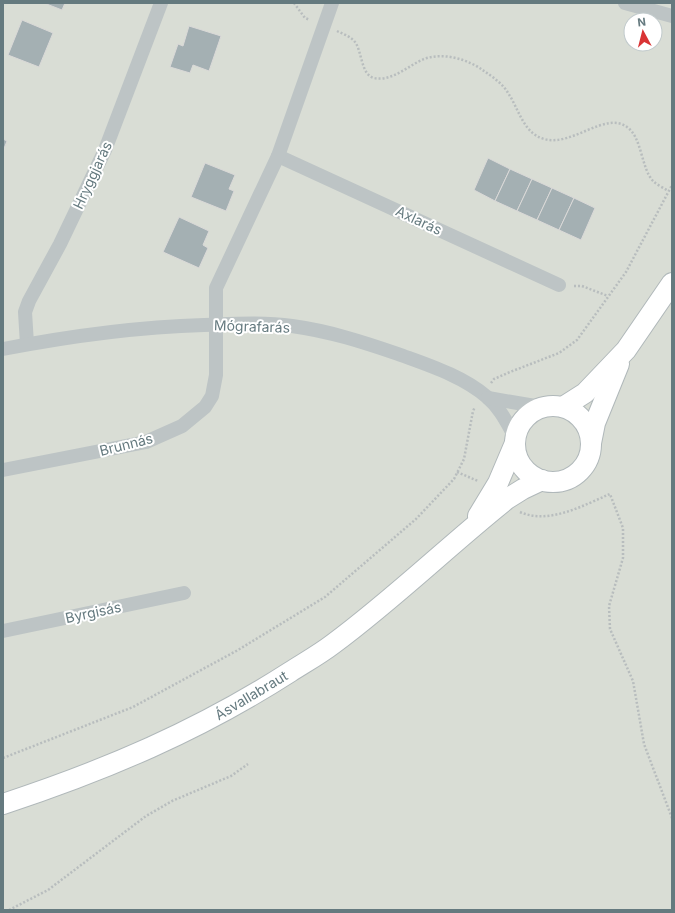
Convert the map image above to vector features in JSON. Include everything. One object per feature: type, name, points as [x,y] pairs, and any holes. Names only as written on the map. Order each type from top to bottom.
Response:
[{"type":"main road","points":[[563,407],[585,393],[626,350],[672,283]]},
{"type":"main road","points":[[591,443],[589,431],[583,420],[574,412],[563,407],[552,406],[541,408],[524,418],[519,427],[515,440],[520,462],[525,470],[542,480],[554,482],[566,480],[576,474],[587,460],[602,404],[626,350]]},
{"type":"main road","name":"Ásvallabraut","points":[[468,532],[498,483],[515,440]]},
{"type":"main road","name":"Ásvallabraut","points":[[3,804],[96,772],[139,754],[194,728],[253,696],[333,645],[398,594],[468,532],[513,495],[542,480]]},
{"type":"street","name":"Hryggjarás","points":[[27,344],[25,312],[29,301],[60,244],[105,150],[161,3]]},
{"type":"street","points":[[216,324],[216,288],[278,156],[332,3]]},
{"type":"street","points":[[625,3],[672,16]]},
{"type":"street","name":"Axlarás","points":[[278,156],[559,285]]},
{"type":"street","name":"Mógrafarás","points":[[3,349],[107,332],[164,326],[216,324],[291,326],[330,333],[423,363],[465,382],[485,396],[496,407],[515,440]]},
{"type":"street","name":"Brunnás","points":[[3,470],[146,442],[182,426],[205,407],[212,396],[216,375],[216,324]]},
{"type":"street","name":"Mógrafarás","points":[[485,396],[541,408]]},
{"type":"street","name":"Byrgisás","points":[[3,631],[184,593]]},
{"type":"path","points":[[294,3],[305,18],[348,36],[355,42],[367,73],[373,78],[381,78],[392,75],[424,59],[434,57],[450,57],[467,61],[483,70],[499,82],[508,92],[527,128],[534,134],[544,139],[562,140],[612,122],[621,123],[629,128],[635,137],[654,181],[668,191]]},
{"type":"path","points":[[3,758],[133,707],[238,650],[325,597],[416,519],[441,494],[457,472],[464,458],[473,411],[485,396],[494,379],[559,353],[577,340],[626,272],[672,185]]},
{"type":"path","points":[[559,285],[582,286],[608,296]]},
{"type":"path","points":[[457,472],[481,482]]},
{"type":"path","points":[[517,508],[521,513],[541,516],[557,514],[610,494],[623,528],[623,558],[609,606],[610,629],[633,681],[644,744],[672,818]]},
{"type":"path","points":[[9,910],[48,890],[146,816],[172,801],[231,776],[248,764]]},
{"type":"shaded area","points":[[3,3],[672,3],[672,910],[3,910]]},
{"type":"building","points":[[44,3],[65,3],[62,10]]},
{"type":"building","points":[[22,20],[53,33],[39,67],[8,55]]},
{"type":"building","points":[[189,26],[221,36],[209,71],[193,65],[190,73],[170,67],[178,44],[183,46]]},
{"type":"building","points":[[3,139],[7,141],[3,151]]},
{"type":"building","points":[[488,158],[510,169],[495,201],[474,190]]},
{"type":"building","points":[[205,163],[235,175],[229,189],[234,191],[226,211],[191,197]]},
{"type":"building","points":[[510,169],[532,179],[517,211],[495,201]]},
{"type":"building","points":[[532,179],[552,188],[537,220],[517,211]]},
{"type":"building","points":[[552,188],[574,198],[559,230],[537,220]]},
{"type":"building","points":[[574,198],[595,208],[581,240],[559,230]]},
{"type":"building","points":[[179,217],[209,231],[203,245],[208,248],[199,268],[163,252]]}]
